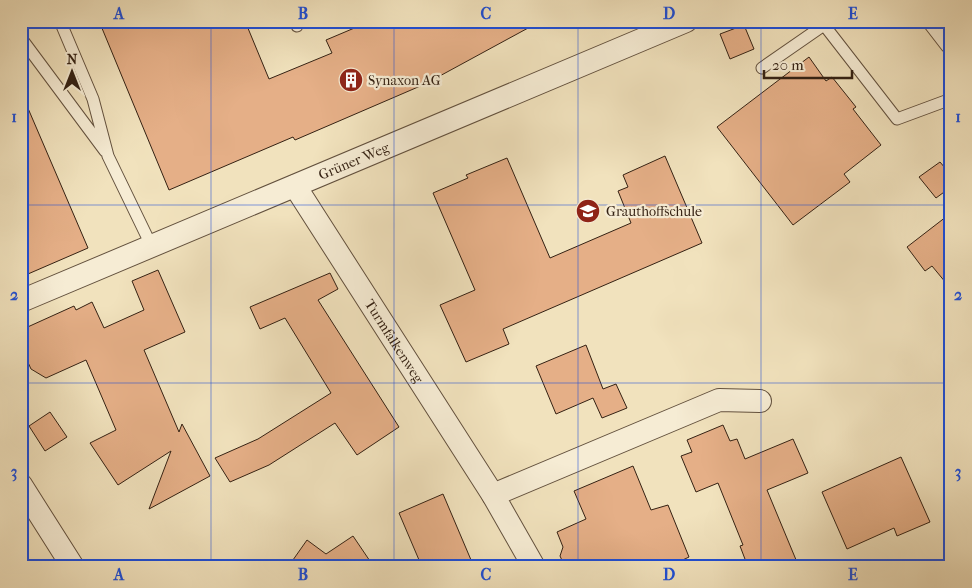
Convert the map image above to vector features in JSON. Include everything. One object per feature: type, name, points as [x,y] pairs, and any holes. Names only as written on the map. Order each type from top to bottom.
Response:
[{"type":"street","name":"Grüner Weg","points":[[21,301],[686,21]]},
{"type":"street","points":[[934,21],[951,42]]},
{"type":"street","name":"Turmfalkenweg","points":[[296,186],[493,495],[534,567]]},
{"type":"street","points":[[493,495],[719,400],[760,401]]},
{"type":"street","points":[[21,485],[73,567]]},
{"type":"lane","points":[[60,21],[93,100],[108,156]]},
{"type":"lane","points":[[762,68],[822,23],[897,120],[951,99]]},
{"type":"lane","points":[[21,38],[108,156],[152,247]]},
{"type":"building","points":[[99,21],[245,21],[269,79],[332,53],[326,40],[371,21],[541,21],[425,84],[295,140],[293,137],[169,190]]},
{"type":"building","points":[[744,25],[754,49],[730,59],[720,34]]},
{"type":"building","points":[[809,57],[826,81],[832,77],[856,107],[853,109],[881,145],[844,174],[850,182],[793,225],[717,127]]},
{"type":"building","points":[[21,92],[88,248],[21,277]]},
{"type":"building","points":[[665,156],[702,243],[503,329],[509,344],[466,362],[440,305],[475,290],[433,193],[468,178],[466,175],[507,158],[550,258],[631,223],[618,191],[628,187],[623,175]]},
{"type":"building","points":[[940,162],[951,175],[951,187],[936,198],[919,177]]},
{"type":"building","points":[[951,213],[951,289],[932,266],[925,271],[907,247]]},
{"type":"building","points":[[158,270],[185,332],[144,350],[179,432],[182,424],[210,476],[149,509],[171,451],[118,485],[90,443],[116,430],[86,360],[46,378],[31,369],[21,347],[21,330],[74,306],[76,310],[92,302],[104,328],[144,310],[132,281]]},
{"type":"building","points":[[330,273],[338,289],[318,300],[399,427],[357,455],[335,423],[269,465],[230,482],[215,458],[258,439],[331,393],[285,318],[260,329],[250,307]]},
{"type":"building","points":[[586,345],[603,389],[616,384],[627,408],[602,418],[593,398],[556,414],[536,366]]},
{"type":"building","points":[[50,412],[67,437],[45,451],[29,426]]},
{"type":"building","points":[[723,425],[730,441],[737,439],[745,459],[793,439],[808,473],[767,490],[799,567],[748,567],[740,546],[743,545],[718,483],[696,492],[681,456],[692,452],[687,440]]},
{"type":"building","points":[[901,457],[930,522],[897,536],[894,528],[847,549],[822,492]]},
{"type":"building","points":[[633,466],[651,510],[668,505],[689,557],[668,567],[565,567],[560,556],[563,547],[557,532],[586,519],[574,491]]},
{"type":"building","points":[[443,494],[474,567],[422,567],[399,513]]},
{"type":"building","points":[[353,536],[374,567],[288,567],[307,540],[326,554]]},
{"type":"railway","points":[[21,562],[24,567]]},
{"type":"place","name":"Synaxon AG","points":[[351,80]]},
{"type":"place","name":"Grauthoffschule","points":[[588,211]]}]
